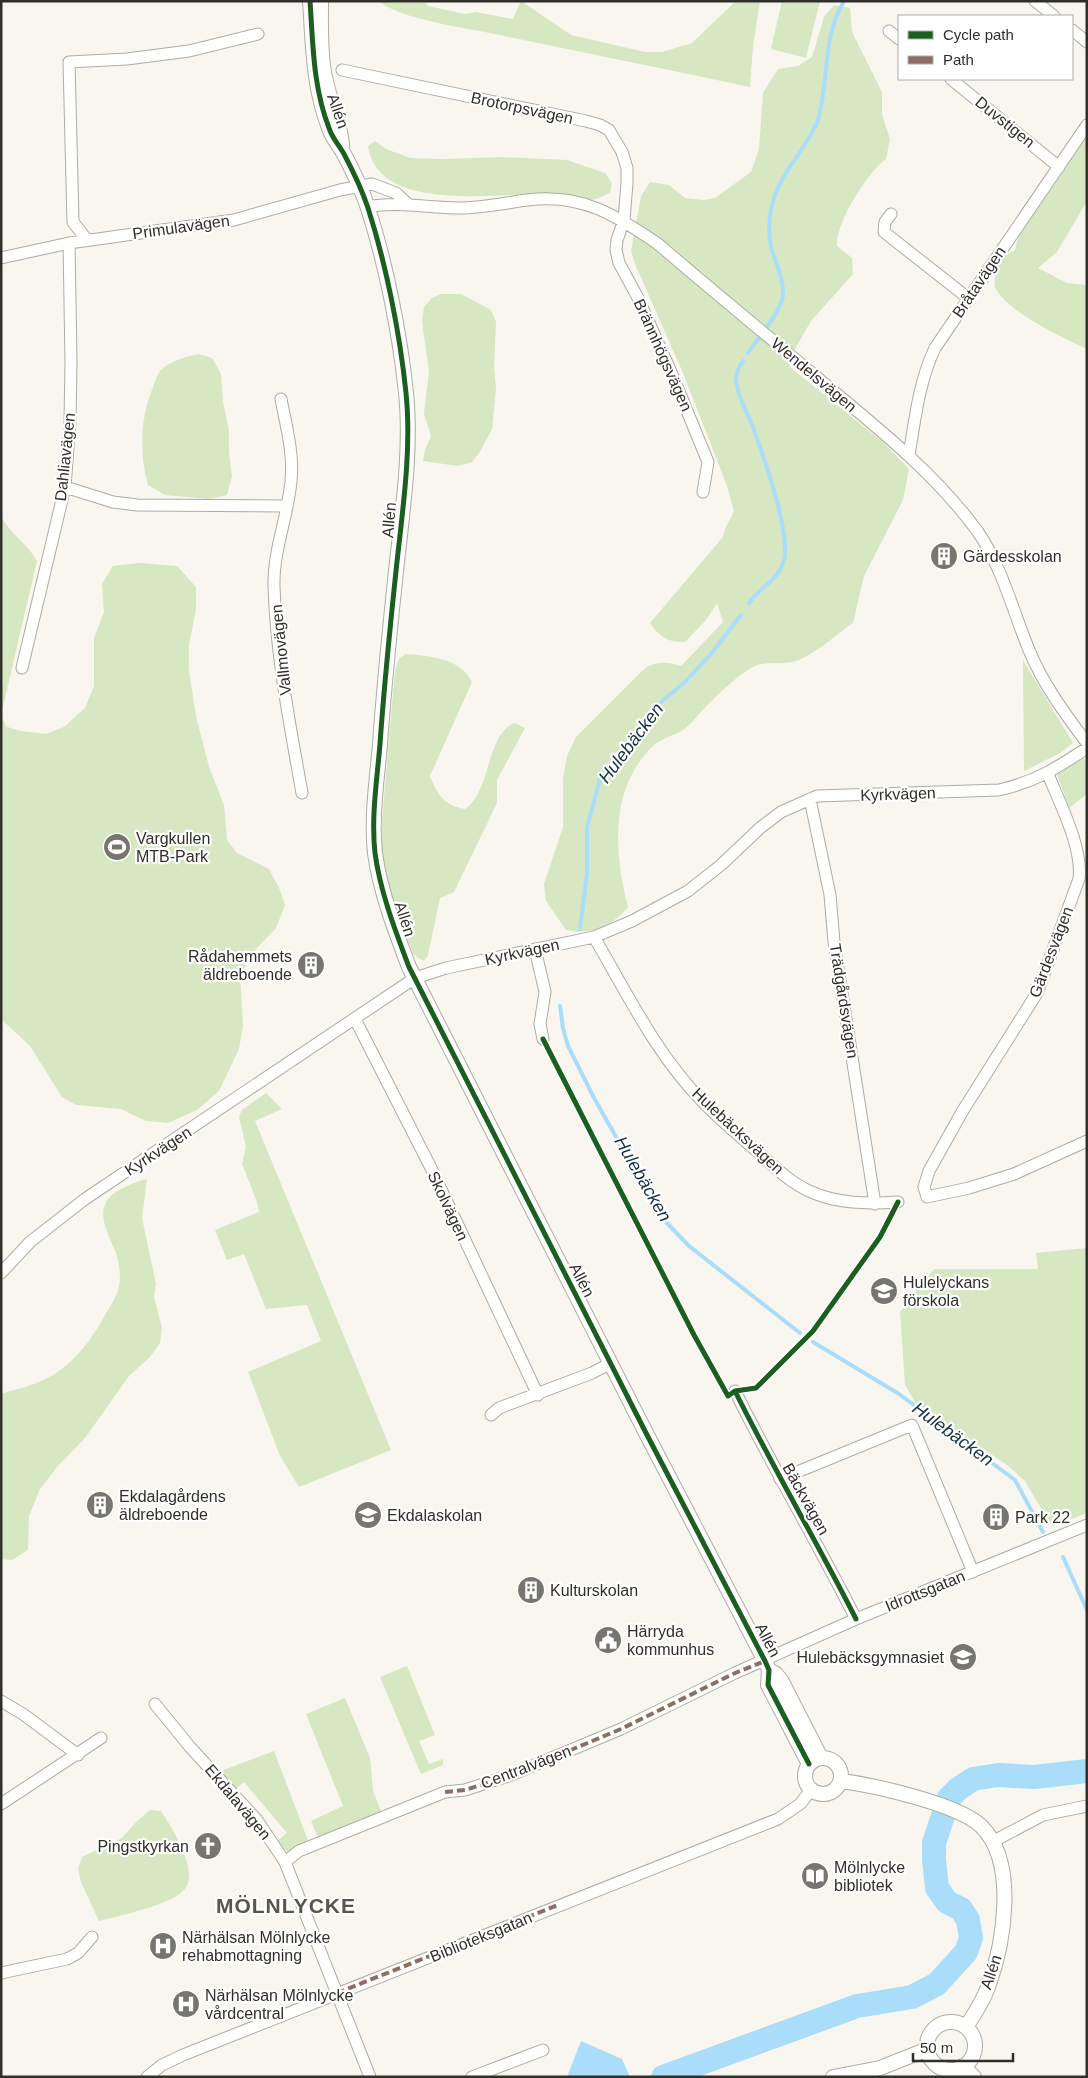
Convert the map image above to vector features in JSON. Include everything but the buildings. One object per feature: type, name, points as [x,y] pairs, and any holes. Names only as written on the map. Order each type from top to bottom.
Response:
[{"type":"street","name":"Allén","points":[[310,1],[317,89],[329,128],[342,150],[367,207],[393,310],[401,350],[406,396],[404,487],[384,693],[374,824],[378,872],[397,935],[415,978],[767,1666],[781,1680],[815,1761]]},
{"type":"street","name":"Allén","points":[[321,1],[324,71],[330,100],[341,133],[342,150]]},
{"type":"street","points":[[1036,1],[1053,15]]},
{"type":"street","points":[[889,31],[898,38]]},
{"type":"street","points":[[1073,31],[1087,42]]},
{"type":"street","points":[[87,240],[74,222],[69,62],[127,59],[189,52],[258,34]]},
{"type":"street","name":"Brotorpsvägen","points":[[342,70],[600,124],[609,130],[622,152],[627,168],[624,220]]},
{"type":"street","name":"Duvstigen","points":[[951,80],[1060,167]]},
{"type":"street","name":"Bråtavägen","points":[[909,455],[927,364],[968,298],[1060,167],[1087,125]]},
{"type":"street","points":[[359,186],[372,184],[388,189],[401,196],[409,205]]},
{"type":"street","name":"Primulavägen","points":[[1,258],[87,240],[234,220],[359,186]]},
{"type":"street","name":"Wendelsvägen","points":[[367,207],[388,204],[472,208],[530,200],[554,200],[588,204],[624,220],[658,244],[909,455],[948,495],[979,534],[1000,576],[1029,650],[1058,705],[1087,743]]},
{"type":"street","points":[[891,214],[884,222],[884,232],[968,298]]},
{"type":"street","name":"Brännhögsvägen","points":[[624,220],[617,240],[616,250],[619,263],[638,298],[708,462],[704,492]]},
{"type":"street","name":"Dahliavägen","points":[[22,668],[65,487],[70,422],[71,361],[69,243]]},
{"type":"street","name":"Vallmovägen","points":[[281,399],[292,463],[291,482],[274,584],[279,652],[302,793]]},
{"type":"street","points":[[65,487],[106,500],[137,505],[286,506]]},
{"type":"street","name":"Kyrkvägen","points":[[1,1273],[30,1242],[85,1199],[223,1109],[415,978],[446,968],[594,937],[646,914],[688,891],[721,865],[760,828],[781,812],[817,796],[999,790],[1018,786],[1048,774],[1087,748]]},
{"type":"street","name":"Gärdesvägen","points":[[1048,774],[1078,852],[1079,879],[1038,994],[962,1112],[929,1171],[924,1187],[927,1197],[969,1188],[1014,1174],[1087,1141]]},
{"type":"street","name":"Trädgårdsvägen","points":[[810,799],[830,895],[834,942],[875,1204]]},
{"type":"street","name":"Hulebäcksvägen","points":[[594,937],[666,1058],[701,1100],[726,1125],[791,1180],[809,1192],[851,1203],[875,1204],[898,1202]]},
{"type":"street","points":[[535,949],[544,992],[540,1024],[543,1039]]},
{"type":"street","name":"Skolvägen","points":[[355,1019],[431,1168],[538,1394]]},
{"type":"street","points":[[491,1415],[499,1408],[612,1363]]},
{"type":"street","name":"Bäckvägen","points":[[735,1391],[780,1479],[856,1619]]},
{"type":"street","points":[[780,1479],[912,1425],[973,1572]]},
{"type":"street","name":"Idrottsgatan","points":[[767,1666],[856,1619],[1087,1525]]},
{"type":"street","name":"Centralvägen","points":[[285,1862],[299,1851],[445,1792],[465,1790],[511,1775],[612,1733],[735,1673],[767,1666]]},
{"type":"street","points":[[1,1702],[23,1714],[78,1755]]},
{"type":"street","name":"Ekdalavägen","points":[[155,1704],[190,1747],[257,1820],[285,1862],[370,2077]]},
{"type":"street","points":[[1,1804],[78,1755],[101,1738]]},
{"type":"street","points":[[832,1760],[840,1770],[841,1781],[835,1790],[829,1794],[818,1794],[807,1785],[804,1778],[805,1771],[815,1761],[832,1760]]},
{"type":"street","name":"Allén","points":[[841,1781],[922,1799],[960,1814],[981,1826],[992,1842],[1001,1868],[1004,1887],[1005,1905],[1000,1947],[988,1988],[966,2027]]},
{"type":"street","name":"Biblioteksgatan","points":[[147,2077],[162,2065],[183,2056],[778,1818],[800,1804],[811,1790]]},
{"type":"street","points":[[992,1842],[1043,1815],[1087,1806]]},
{"type":"street","points":[[1,1973],[67,1959],[78,1953],[92,1937]]},
{"type":"street","points":[[948,2022],[958,2023],[966,2027],[974,2040],[973,2055],[963,2066],[955,2069],[939,2066],[934,2062],[928,2050],[928,2040],[932,2031],[939,2025],[948,2022]]},
{"type":"street","points":[[472,2077],[544,2050]]},
{"type":"street","points":[[834,2077],[880,2068],[928,2050]]},
{"type":"street","points":[[963,2066],[974,2077]]},
{"type":"green space","points":[[378,1],[424,1],[428,6],[465,14],[476,12],[513,19],[521,1],[571,35],[645,52],[662,52],[692,43],[736,1],[760,1],[753,46],[750,87],[434,22],[402,13]]},
{"type":"green space","points":[[782,1],[820,1],[806,58],[771,49]]},
{"type":"green space","points":[[834,5],[850,8],[852,32],[882,92],[882,115],[890,139],[886,159],[862,186],[841,225],[837,246],[852,258],[853,274],[811,321],[788,361],[791,368],[884,443],[909,469],[903,500],[864,576],[853,623],[816,650],[800,659],[787,663],[766,663],[751,668],[713,699],[686,728],[656,743],[639,763],[629,781],[622,801],[619,822],[620,865],[628,907],[622,914],[601,928],[584,932],[566,930],[546,901],[544,884],[563,827],[563,779],[567,756],[576,737],[643,670],[661,663],[681,666],[723,622],[717,603],[706,620],[685,642],[664,638],[650,623],[723,537],[734,511],[726,483],[683,373],[631,251],[641,196],[650,182],[669,185],[685,198],[703,200],[715,198],[751,172],[759,149],[763,93],[778,69],[798,66],[812,57],[824,17]]},
{"type":"green space","points":[[1087,128],[1087,201],[1057,252],[1038,268],[1067,283],[1087,285],[1087,349],[1050,331],[1022,314],[1001,296],[995,287],[995,283],[999,263],[1007,254],[1015,250],[1019,234]]},
{"type":"green space","points":[[375,141],[386,149],[410,158],[501,157],[567,160],[605,173],[612,183],[610,193],[592,200],[539,194],[494,196],[439,195],[414,190],[392,181],[376,167],[368,146]]},
{"type":"green space","points":[[441,294],[461,294],[491,310],[496,322],[494,366],[496,389],[492,429],[472,462],[458,466],[423,461],[431,436],[424,414],[429,371],[422,322],[424,307],[432,298]]},
{"type":"green space","points":[[199,354],[212,358],[221,374],[223,402],[229,431],[232,476],[227,495],[209,499],[165,495],[148,485],[142,448],[145,412],[158,374],[174,361]]},
{"type":"green space","points":[[1,516],[37,561],[1,715]]},
{"type":"green space","name":"Vargkullen MTB-Park","points":[[139,563],[177,566],[196,587],[196,610],[189,644],[189,671],[196,716],[209,767],[224,805],[227,840],[237,853],[269,869],[285,905],[276,928],[253,952],[240,976],[243,1025],[239,1049],[219,1091],[197,1110],[168,1123],[146,1121],[121,1109],[76,1105],[62,1097],[30,1046],[1,1019],[1,716],[7,727],[46,734],[64,727],[85,708],[94,686],[94,638],[104,612],[102,584],[113,566]]},
{"type":"green space","points":[[405,654],[434,657],[452,663],[467,674],[472,682],[430,776],[439,794],[447,802],[465,809],[480,790],[493,751],[505,730],[514,723],[525,728],[497,780],[497,803],[454,892],[440,898],[428,955],[424,961],[413,953],[403,927],[391,895],[382,851],[382,820],[395,670],[399,659]]},
{"type":"green space","points":[[1023,660],[1073,743],[1060,753],[1024,771]]},
{"type":"green space","points":[[1082,756],[1087,763],[1087,794],[1069,808],[1057,774]]},
{"type":"green space","points":[[266,1093],[282,1109],[255,1121],[391,1450],[299,1487],[280,1456],[248,1372],[321,1341],[307,1305],[266,1309],[244,1254],[227,1260],[215,1230],[259,1212],[242,1164],[246,1147],[239,1117],[242,1110]]},
{"type":"green space","points":[[147,1179],[142,1218],[156,1284],[154,1297],[162,1328],[160,1343],[150,1357],[129,1376],[85,1438],[57,1467],[40,1489],[29,1516],[28,1550],[12,1560],[1,1559],[1,1394],[34,1384],[56,1373],[75,1357],[91,1338],[114,1299],[120,1279],[117,1256],[104,1219],[103,1211],[105,1204],[110,1196],[119,1190]]},
{"type":"green space","points":[[1087,1248],[1087,1513],[1052,1526],[1024,1480],[1007,1465],[917,1405],[905,1385],[900,1312],[934,1269],[1038,1269],[1036,1253]]},
{"type":"green space","points":[[407,1666],[435,1735],[419,1741],[429,1764],[443,1759],[443,1765],[421,1774],[380,1677]]},
{"type":"green space","points":[[345,1698],[370,1758],[373,1791],[383,1816],[320,1842],[311,1821],[343,1806],[306,1714]]},
{"type":"green space","points":[[274,1751],[309,1843],[288,1852],[277,1841],[287,1833],[244,1782],[234,1790],[218,1772]]},
{"type":"green space","points":[[150,1810],[161,1811],[182,1849],[189,1871],[185,1889],[170,1900],[132,1913],[99,1921],[81,1882],[78,1868],[82,1857],[122,1838]]},
{"type":"water","points":[[581,2041],[622,2059],[630,2077],[567,2077]]},
{"type":"waterway","name":"Hulebäcken","points":[[748,353],[774,317],[783,295],[779,270],[770,240],[769,224],[772,206],[779,185],[817,123],[821,108],[832,31],[844,1]]},
{"type":"waterway","name":"Hulebäcken","points":[[743,361],[737,373],[736,383],[762,452],[774,491],[780,512],[785,547],[784,560],[778,573],[749,603]]},
{"type":"waterway","name":"Hulebäcken","points":[[580,929],[587,873],[587,827],[600,779],[662,701],[684,683],[711,654],[741,615]]},
{"type":"waterway","name":"Hulebäcken","points":[[560,1006],[568,1046],[594,1098],[662,1218],[689,1246],[800,1333]]},
{"type":"waterway","name":"Hulebäcken","points":[[813,1342],[899,1394],[1015,1480],[1043,1532]]},
{"type":"waterway","name":"Hulebäcken","points":[[1063,1557],[1087,1610]]},
{"type":"waterway","points":[[663,2077],[857,2006],[912,1997],[937,1984],[966,1952],[971,1938],[968,1920],[961,1909],[947,1902],[937,1888],[934,1843],[949,1798],[973,1779],[998,1775],[1034,1777],[1087,1771]]},
{"type":"marked path","points":[[445,1792],[465,1790],[511,1775],[621,1729],[735,1673],[765,1661]]},
{"type":"marked path","points":[[337,1993],[558,1905]]},
{"type":"cycle path","points":[[310,1],[315,65],[320,97],[330,132],[344,154],[357,181],[366,201],[375,230],[392,299],[408,415],[406,482],[387,657],[374,812],[375,853],[384,896],[409,967],[646,1433],[765,1661],[769,1670],[768,1685],[809,1764]]},
{"type":"cycle path","points":[[543,1039],[694,1335],[728,1396],[735,1391],[756,1388],[813,1331],[880,1237],[898,1202]]},
{"type":"cycle path","points":[[735,1391],[856,1619]]},
{"type":"place","name":"Gärdesskolan","points":[[944,556]]},
{"type":"place","name":"Vargkullen MTB-Park","points":[[117,847]]},
{"type":"place","name":"Rådahemmets äldreboende","points":[[311,965]]},
{"type":"place","name":"Hulelyckans förskola","points":[[884,1291]]},
{"type":"place","name":"Ekdalagårdens äldreboende","points":[[100,1505]]},
{"type":"place","name":"Ekdalaskolan","points":[[368,1515]]},
{"type":"place","name":"Park 22","points":[[996,1517]]},
{"type":"place","name":"Kulturskolan","points":[[531,1590]]},
{"type":"place","name":"Härryda kommunhus","points":[[608,1640]]},
{"type":"place","name":"Hulebäcksgymnasiet","points":[[963,1657]]},
{"type":"place","name":"Pingstkyrkan","points":[[208,1846]]},
{"type":"place","name":"Mölnlycke bibliotek","points":[[815,1876]]},
{"type":"place","name":"Närhälsan Mölnlycke rehabmottagning","points":[[163,1946]]},
{"type":"place","name":"Närhälsan Mölnlycke vårdcentral","points":[[186,2004]]},
{"type":"district","name":"MÖLNLYCKE","points":[[286,1905]]}]
